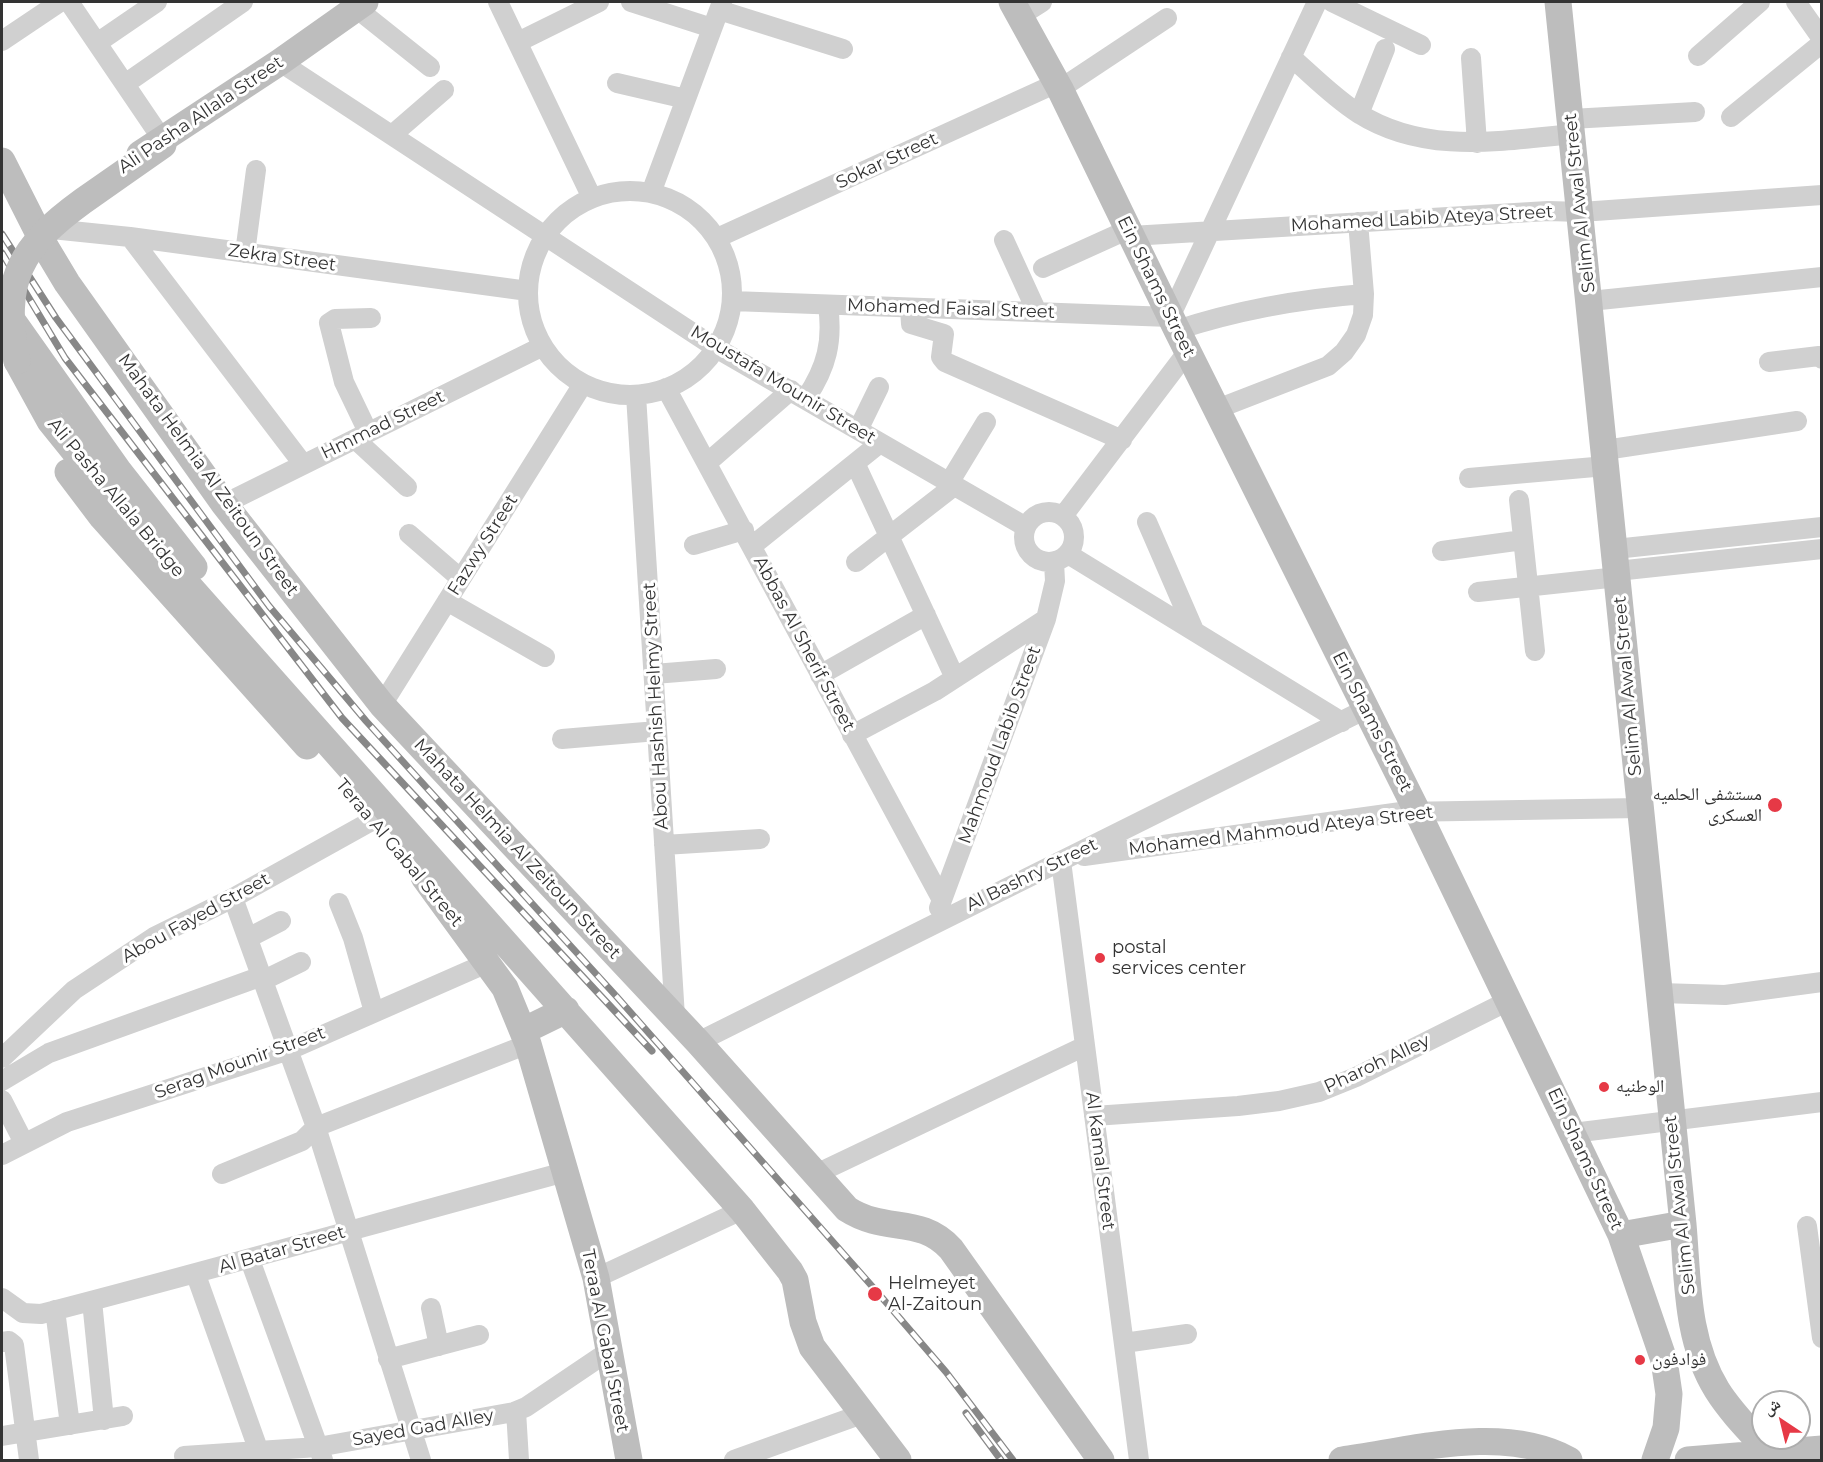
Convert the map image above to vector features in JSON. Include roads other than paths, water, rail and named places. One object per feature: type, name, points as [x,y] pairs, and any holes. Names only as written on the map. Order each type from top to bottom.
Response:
[{"type":"street","points":[[2,41],[60,2]]},
{"type":"street","points":[[69,2],[162,142]]},
{"type":"street","points":[[125,84],[243,2]]},
{"type":"street","points":[[498,2],[592,198]]},
{"type":"street","points":[[518,42],[599,2]]},
{"type":"street","points":[[631,2],[717,13],[843,49]]},
{"type":"street","points":[[1063,516],[1122,440],[1178,333],[1211,231],[1317,2]]},
{"type":"street","points":[[1332,2],[1420,45]]},
{"type":"street","name":"Selim Al Awal Street","points":[[1558,2],[1660,993],[1690,1317],[1705,1367],[1732,1411],[1771,1454]]},
{"type":"street","points":[[1698,56],[1760,2]]},
{"type":"street","points":[[1796,2],[1821,39]]},
{"type":"street","points":[[97,43],[145,5]]},
{"type":"street","points":[[351,6],[430,67]]},
{"type":"street","name":"Ali Pasha Allala Street","points":[[233,94],[280,62],[351,6]]},
{"type":"street","name":"Ein Shams Street","points":[[1025,6],[1059,86],[1129,233],[1510,1000],[1621,1235],[1664,1360],[1667,1383],[1666,1428],[1655,1461]]},
{"type":"street","points":[[651,192],[717,13]]},
{"type":"street","name":"Sokar Street","points":[[717,238],[1059,86],[1167,18]]},
{"type":"street","points":[[1731,117],[1821,43]]},
{"type":"street","points":[[1359,114],[1385,49]]},
{"type":"street","points":[[1291,57],[1335,97],[1359,114],[1389,130],[1420,139],[1451,143],[1477,142],[1572,127],[1695,112]]},
{"type":"street","points":[[1471,58],[1477,142]]},
{"type":"street","name":"Moustafa Mounir Street","points":[[280,62],[716,348],[1026,527]]},
{"type":"street","points":[[617,83],[686,99]]},
{"type":"street","points":[[392,135],[444,90]]},
{"type":"street","name":"Ali Pasha Allala Bridge","points":[[233,94],[162,142],[42,230],[16,262],[8,281],[4,301],[4,322],[9,366],[69,446],[125,514],[352,769]]},
{"type":"street","name":"Ali Pasha Allala Street","points":[[36,228],[162,142]]},
{"type":"street","name":"Mahata Helmia Al Zeitoun Street","points":[[2,161],[67,283],[224,504],[382,705],[675,1017],[848,1209],[865,1220],[925,1229],[940,1236],[1101,1461]]},
{"type":"street","points":[[245,253],[256,170]]},
{"type":"street","points":[[631,191],[651,192],[677,202],[699,217],[717,238],[729,268],[732,301],[727,325],[716,348],[694,372],[666,388],[636,395],[609,393],[583,384],[567,374],[543,346],[531,319],[528,291],[536,253],[545,236],[566,214],[592,198],[631,191]]},
{"type":"street","name":"Mohamed Labib Ateya Street","points":[[1129,233],[1211,231],[1548,211],[1581,212],[1821,195]]},
{"type":"street","points":[[1217,410],[1328,366],[1344,352],[1356,335],[1363,315],[1364,294],[1358,222]]},
{"type":"street","name":"Zekra Street","points":[[36,228],[130,237],[528,291]]},
{"type":"street","points":[[1043,268],[1129,233]]},
{"type":"street","points":[[130,237],[303,464]]},
{"type":"street","points":[[1004,240],[1037,312]]},
{"type":"street","points":[[1590,302],[1821,278]]},
{"type":"street","name":"Mohamed Faisal Street","points":[[732,301],[1037,312],[1178,333],[1261,307],[1311,298],[1364,294]]},
{"type":"street","points":[[707,463],[820,378],[828,354],[831,329],[828,305]]},
{"type":"street","name":"Teraa Al Gabal Street","points":[[2,306],[118,470],[274,664],[352,769]]},
{"type":"street","points":[[910,308],[912,324],[944,334],[941,357],[945,362],[1122,440]]},
{"type":"street","points":[[371,318],[335,319],[329,324],[344,382],[362,436],[407,487]]},
{"type":"street","name":"Hmmad Street","points":[[224,504],[543,346]]},
{"type":"street","points":[[1769,362],[1821,358]]},
{"type":"street","name":"Teraa Al Gabal Street","points":[[9,366],[43,438],[102,517],[375,819],[443,901],[509,995],[526,1038],[596,1278],[629,1461]]},
{"type":"street","name":"Fazwy Street","points":[[382,705],[583,384]]},
{"type":"street","points":[[858,430],[879,387]]},
{"type":"street","name":"Abbas Al Sherif Street","points":[[666,388],[942,900]]},
{"type":"street","name":"Abou Hashish Helmy Street","points":[[636,395],[675,1017]]},
{"type":"street","points":[[1469,478],[1605,458],[1797,421]]},
{"type":"street","points":[[856,562],[952,484],[986,422]]},
{"type":"street","points":[[694,545],[748,538],[880,443]]},
{"type":"street","points":[[855,463],[955,678]]},
{"type":"street","points":[[1519,500],[1535,651]]},
{"type":"street","points":[[1042,513],[1063,516],[1069,521],[1074,541],[1061,558],[1046,563],[1032,556],[1024,543],[1026,527],[1042,513]]},
{"type":"street","points":[[1147,522],[1192,628]]},
{"type":"street","points":[[1478,592],[1528,587],[1617,566],[1821,527]]},
{"type":"street","points":[[409,534],[461,579]]},
{"type":"street","points":[[1442,551],[1523,540]]},
{"type":"street","points":[[1617,566],[1821,549]]},
{"type":"street","points":[[1061,558],[1192,628],[1342,722]]},
{"type":"street","name":"Mahmoud Labib Street","points":[[934,924],[1046,619],[1061,558]]},
{"type":"street","points":[[447,601],[545,657]]},
{"type":"street","points":[[820,675],[926,615]]},
{"type":"street","points":[[852,735],[955,678],[1046,619]]},
{"type":"street","points":[[654,674],[716,669]]},
{"type":"street","name":"Al Bashry Street","points":[[698,1042],[1366,709]]},
{"type":"street","points":[[562,739],[657,731]]},
{"type":"street","points":[[352,769],[742,1210],[795,1280],[803,1322],[812,1347],[898,1461]]},
{"type":"street","name":"Mohamed Mahmoud Ateya Street","points":[[1064,860],[1417,811],[1640,808]]},
{"type":"street","name":"Abou Fayed Street","points":[[2,1058],[74,990],[154,937],[233,898],[375,819]]},
{"type":"street","points":[[664,844],[760,839]]},
{"type":"street","name":"Al Kamal Street","points":[[1064,860],[1085,1046],[1139,1461]]},
{"type":"street","points":[[233,898],[316,1127],[421,1461]]},
{"type":"street","points":[[339,903],[353,938],[374,1012]]},
{"type":"street","points":[[248,938],[281,921]]},
{"type":"street","points":[[2,1081],[50,1053],[263,978],[301,962]]},
{"type":"street","name":"Serag Mounir Street","points":[[2,1155],[67,1122],[288,1050],[487,963]]},
{"type":"street","points":[[1660,993],[1725,994],[1821,982]]},
{"type":"street","name":"Pharoh Alley","points":[[1094,1116],[1248,1105],[1319,1092],[1356,1077],[1510,1000]]},
{"type":"street","points":[[222,1174],[302,1141],[316,1127],[526,1038],[566,1010]]},
{"type":"street","points":[[816,1174],[1085,1046]]},
{"type":"street","points":[[2,1100],[24,1143]]},
{"type":"street","points":[[1573,1133],[1821,1102]]},
{"type":"street","name":"Al Batar Street","points":[[2,1298],[23,1313],[32,1315],[55,1310],[196,1275],[347,1231],[566,1172]]},
{"type":"street","points":[[596,1278],[742,1210]]},
{"type":"street","points":[[1621,1235],[1683,1224]]},
{"type":"street","points":[[1807,1226],[1821,1338]]},
{"type":"street","points":[[250,1260],[321,1454]]},
{"type":"street","points":[[196,1275],[262,1457]]},
{"type":"street","points":[[2,1436],[114,1418],[92,1301]]},
{"type":"street","points":[[431,1308],[439,1346]]},
{"type":"street","points":[[55,1310],[70,1425]]},
{"type":"street","points":[[1124,1343],[1187,1334]]},
{"type":"street","points":[[388,1359],[478,1335]]},
{"type":"street","points":[[7,1342],[10,1382],[24,1432],[29,1461]]},
{"type":"street","name":"Sayed Gad Alley","points":[[184,1456],[262,1457],[321,1454],[411,1429],[516,1411],[609,1351]]},
{"type":"street","points":[[516,1411],[519,1461]]},
{"type":"street","points":[[734,1461],[862,1414]]},
{"type":"street","points":[[1342,1461],[1499,1440],[1528,1444],[1569,1461]]},
{"type":"street","points":[[1688,1461],[1821,1449]]},
{"type":"railway","points":[[2,234],[56,318],[269,606],[366,721],[617,997],[878,1293],[946,1372],[1013,1460]]},
{"type":"railway","points":[[2,253],[65,358],[342,718],[652,1051]]},
{"type":"railway","points":[[966,1413],[1001,1460]]},
{"type":"place","name":"مستشفى الحلميه العسكرى","points":[[1775,805]]},
{"type":"place","name":"postal services center","points":[[1100,958]]},
{"type":"place","name":"الوطنيه","points":[[1604,1087]]},
{"type":"place","name":"Helmeyet Al-Zaitoun","points":[[875,1294]]},
{"type":"place","name":"فوادفون","points":[[1640,1360]]}]
